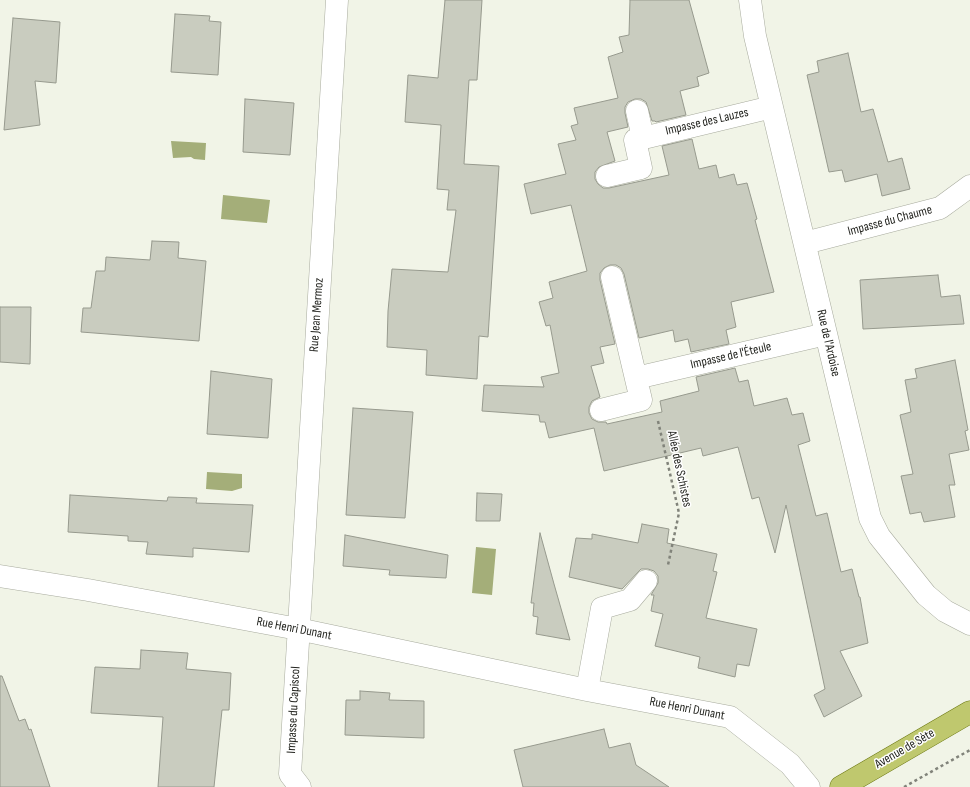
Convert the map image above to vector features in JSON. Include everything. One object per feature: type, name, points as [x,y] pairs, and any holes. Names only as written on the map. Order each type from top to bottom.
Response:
[{"type":"main road","name":"Avenue de Sète","points":[[841,787],[970,712]]},
{"type":"street","name":"Rue Jean Mermoz","points":[[298,629],[337,0]]},
{"type":"street","name":"Rue de l'Ardoise","points":[[750,0],[755,36],[870,518],[876,530],[898,562],[926,595],[945,611],[970,624]]},
{"type":"street","name":"Impasse des Lauzes","points":[[643,138],[772,107]]},
{"type":"street","points":[[606,176],[641,168],[635,140],[643,138],[637,111]]},
{"type":"street","name":"Impasse du Chaume","points":[[805,243],[940,208],[970,186]]},
{"type":"street","points":[[600,410],[641,400],[612,277]]},
{"type":"street","name":"Impasse de l'Éteule","points":[[636,378],[826,334]]},
{"type":"street","name":"Rue Henri Dunant","points":[[0,576],[88,590],[298,629],[587,690],[730,717],[790,764],[810,787]]},
{"type":"street","points":[[587,690],[602,608],[630,600],[646,581]]},
{"type":"street","name":"Impasse du Capiscol","points":[[298,629],[290,774],[300,787]]},
{"type":"path","name":"Allée des Schistes","points":[[641,400],[656,412],[678,513],[666,575],[646,581]]},
{"type":"path","points":[[904,787],[970,750]]},
{"type":"shaded area","points":[[171,141],[206,143],[205,160],[194,159],[191,157],[173,158]]},
{"type":"shaded area","points":[[223,195],[270,200],[267,223],[221,219]]},
{"type":"shaded area","points":[[207,472],[242,474],[242,488],[232,491],[206,489]]},
{"type":"shaded area","points":[[476,547],[496,549],[492,595],[472,593]]},
{"type":"building","points":[[445,0],[482,0],[477,80],[469,80],[464,164],[499,166],[488,337],[479,336],[477,379],[426,375],[427,350],[387,347],[388,311],[392,269],[448,272],[456,210],[447,210],[449,190],[437,189],[441,125],[405,122],[408,75],[438,78]]},
{"type":"building","points":[[630,0],[689,0],[709,73],[697,77],[699,86],[680,91],[686,115],[656,122],[652,121],[646,102],[641,99],[635,99],[628,102],[625,107],[625,113],[628,127],[607,132],[615,161],[599,167],[595,172],[595,179],[603,188],[609,188],[669,175],[662,146],[692,139],[699,169],[716,165],[719,178],[734,174],[737,185],[747,183],[774,292],[731,302],[736,327],[726,330],[729,344],[691,352],[688,339],[675,342],[673,330],[639,338],[624,274],[621,268],[616,265],[610,265],[604,268],[600,273],[600,280],[615,344],[600,347],[604,363],[591,366],[600,397],[592,401],[589,407],[589,413],[592,419],[598,422],[606,422],[607,424],[662,412],[660,401],[699,391],[696,377],[735,368],[739,382],[748,380],[754,406],[787,398],[792,415],[803,413],[810,441],[798,445],[816,516],[827,513],[841,572],[852,569],[860,597],[868,643],[840,651],[862,696],[824,717],[814,695],[825,689],[786,505],[775,553],[759,497],[752,499],[738,447],[703,456],[701,448],[604,471],[594,428],[549,438],[545,422],[540,422],[539,415],[482,411],[484,385],[544,387],[541,377],[559,373],[550,325],[546,326],[539,302],[553,298],[549,282],[587,271],[571,205],[531,214],[524,184],[566,174],[558,144],[576,140],[571,126],[578,124],[574,108],[618,98],[608,57],[623,52],[619,37],[629,35]]},
{"type":"building","points":[[175,14],[210,16],[209,21],[221,22],[218,75],[171,72]]},
{"type":"building","points":[[13,18],[60,22],[56,83],[35,81],[40,125],[4,130]]},
{"type":"building","points":[[848,53],[861,112],[873,109],[888,162],[902,158],[910,189],[882,196],[877,174],[845,182],[842,170],[829,172],[807,75],[819,72],[817,61]]},
{"type":"building","points":[[245,99],[294,103],[290,155],[243,152]]},
{"type":"building","points":[[152,241],[179,242],[178,258],[206,261],[199,341],[81,332],[83,308],[91,308],[96,271],[105,271],[106,257],[150,260]]},
{"type":"building","points":[[938,275],[941,297],[960,295],[964,324],[863,329],[860,280]]},
{"type":"building","points":[[0,307],[31,307],[30,364],[0,362]]},
{"type":"building","points":[[955,360],[968,430],[965,431],[969,450],[949,454],[955,485],[949,485],[955,517],[924,522],[921,512],[910,514],[901,476],[913,474],[900,415],[911,412],[905,380],[917,378],[915,369]]},
{"type":"building","points":[[211,371],[272,379],[268,438],[207,434]]},
{"type":"building","points":[[353,408],[413,412],[405,518],[346,515]]},
{"type":"building","points":[[477,493],[502,494],[500,521],[476,521]]},
{"type":"building","points":[[70,495],[167,501],[168,497],[197,498],[196,503],[253,505],[249,552],[193,548],[193,557],[146,554],[148,542],[128,541],[128,536],[68,532]]},
{"type":"building","points":[[642,524],[669,529],[667,543],[717,554],[713,571],[717,572],[706,618],[757,629],[749,666],[737,664],[735,677],[698,668],[700,657],[655,646],[663,614],[651,611],[654,595],[651,595],[658,583],[658,576],[654,571],[641,569],[622,589],[569,577],[576,538],[592,539],[592,534],[638,543]]},
{"type":"building","points":[[540,533],[570,640],[536,634],[538,617],[533,616],[534,603],[531,603]]},
{"type":"building","points":[[345,535],[448,555],[446,578],[389,575],[390,570],[343,566]]},
{"type":"building","points":[[141,650],[188,653],[186,669],[231,673],[229,710],[222,710],[214,787],[158,787],[163,717],[91,713],[95,667],[140,669]]},
{"type":"building","points":[[0,676],[2,676],[19,721],[25,719],[29,730],[31,729],[50,787],[0,787]]},
{"type":"building","points":[[360,691],[390,693],[389,700],[424,701],[424,738],[345,735],[346,700],[360,700]]},
{"type":"building","points":[[604,729],[609,748],[630,743],[636,765],[669,787],[523,787],[514,750]]}]
